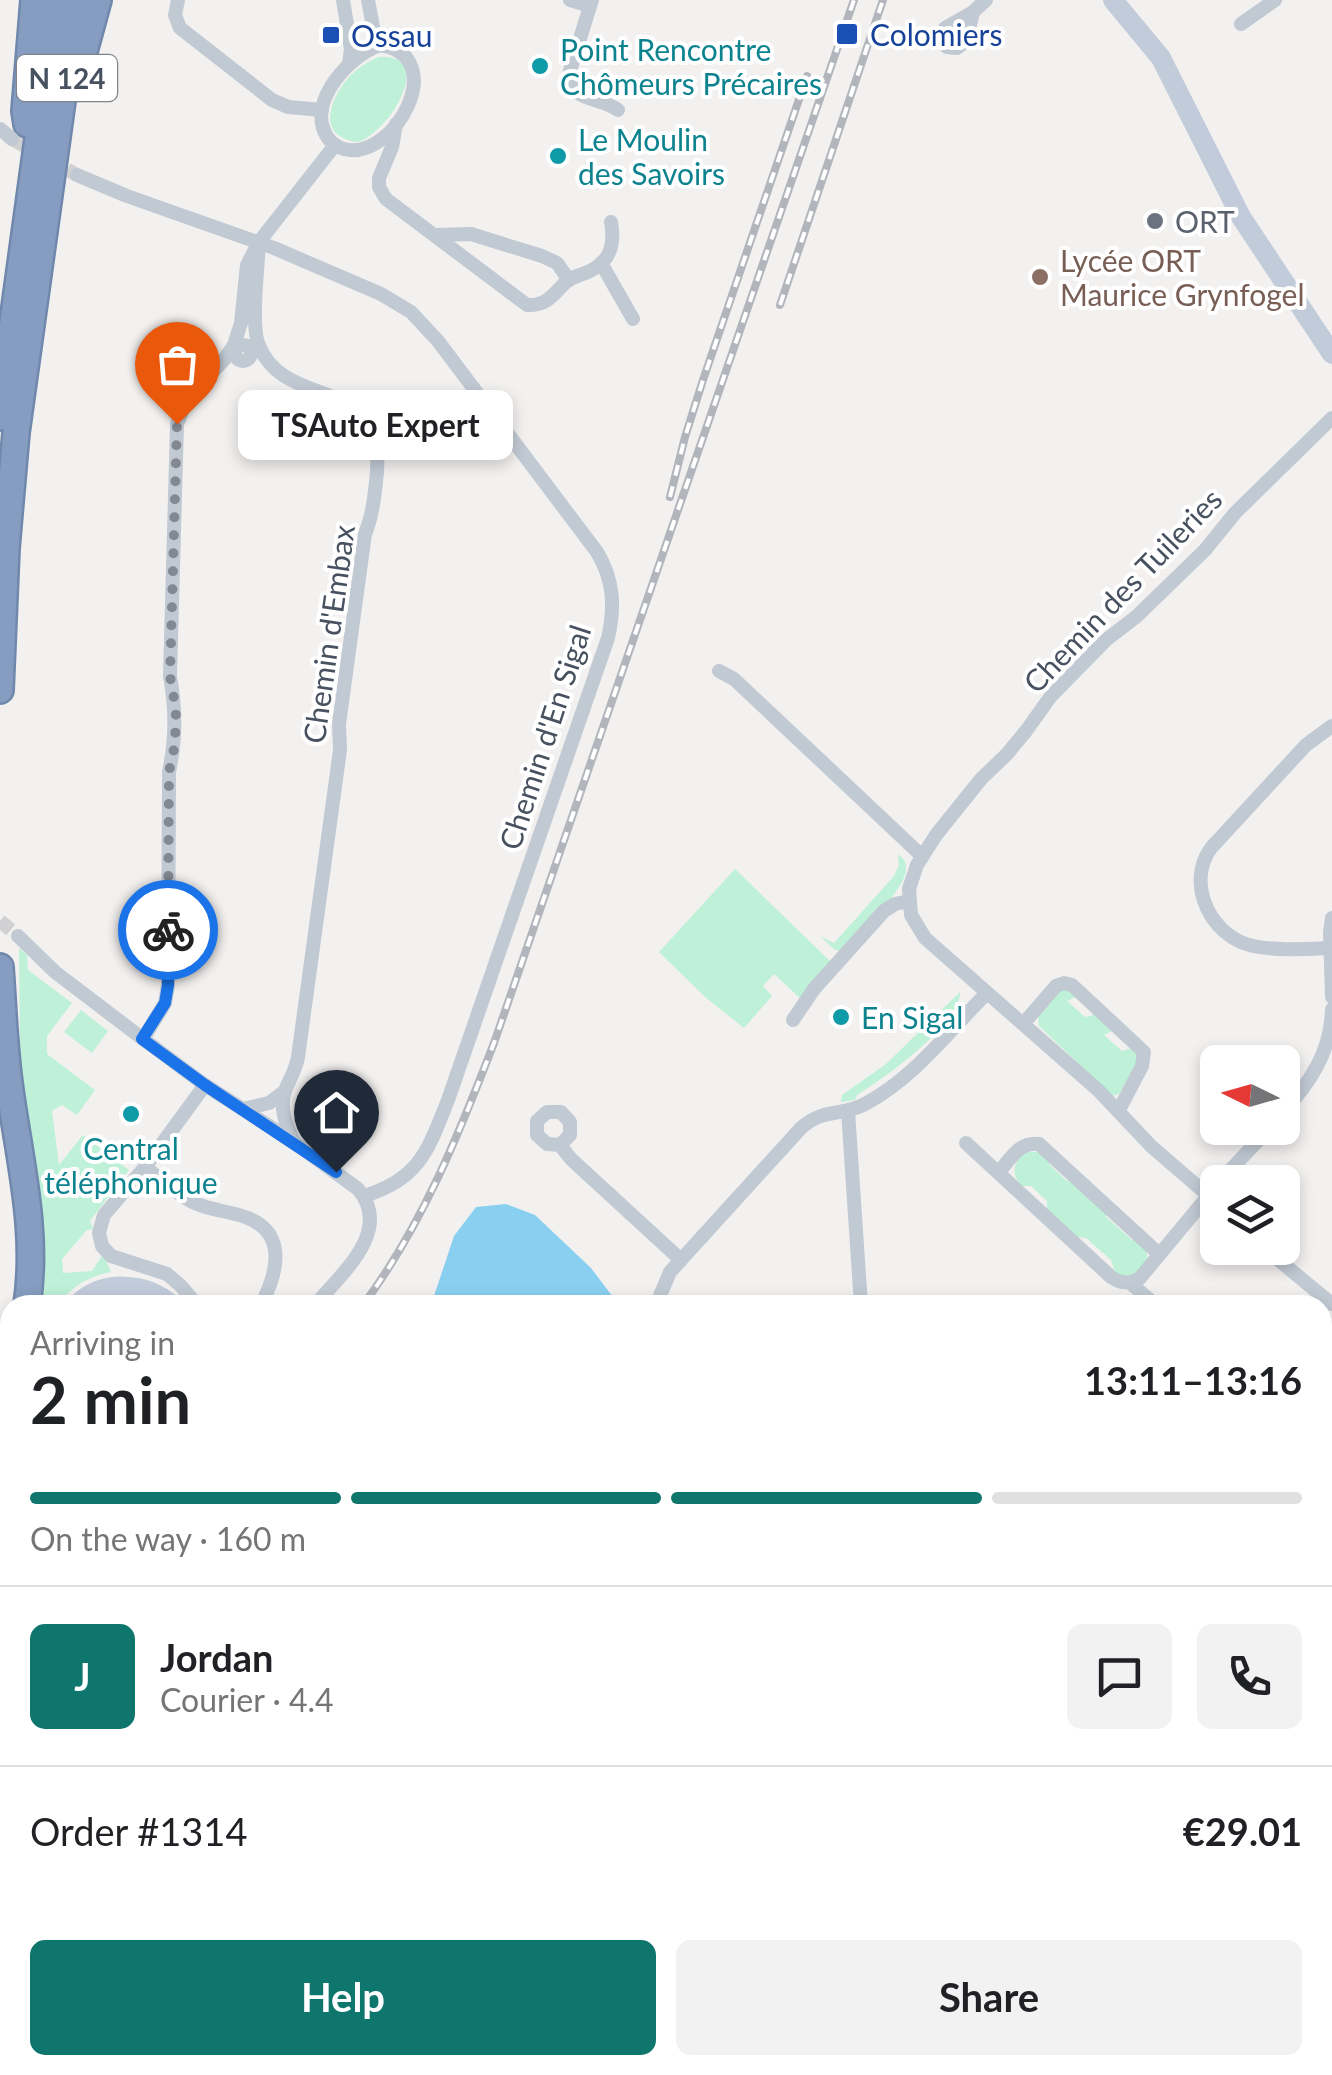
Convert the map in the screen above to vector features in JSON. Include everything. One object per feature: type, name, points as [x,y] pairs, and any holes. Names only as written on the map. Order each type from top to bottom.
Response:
[{"type":"highway","points":[[34,0],[25,111],[45,158],[70,128],[80,66],[98,0]]},
{"type":"highway","name":"N 124","points":[[0,690],[6,548],[57,0]]},
{"type":"highway","name":"N 124","points":[[0,418],[76,0]]},
{"type":"highway","points":[[0,967],[9,1084],[31,1224],[28,1295]]},
{"type":"main road","points":[[1112,0],[1161,58],[1245,224],[1332,354]]},
{"type":"main road","points":[[89,1295],[120,1286],[157,1295]]},
{"type":"main road","points":[[146,1290],[151,1295]]},
{"type":"street","points":[[178,0],[176,19],[184,32],[279,104],[322,110]]},
{"type":"street","points":[[342,0],[349,64]]},
{"type":"street","points":[[368,0],[374,32],[384,45],[409,61],[414,92],[396,124],[382,139],[348,150],[335,145],[324,129],[322,110],[332,85],[349,64],[368,50],[384,45]]},
{"type":"street","points":[[570,0],[591,3],[569,84],[578,94],[618,110]]},
{"type":"street","points":[[973,12],[986,0]]},
{"type":"street","points":[[1242,24],[1275,0]]},
{"type":"street","points":[[396,124],[379,182],[386,199],[527,305],[548,301],[569,280],[601,263],[613,244],[611,222]]},
{"type":"street","points":[[142,1039],[165,1003],[168,985],[169,772],[176,710],[170,676],[177,424],[188,399],[247,348],[247,266],[259,242],[335,145]]},
{"type":"street","name":"Chemin d'En Sigal","points":[[76,175],[259,242],[392,299],[425,325],[597,552],[608,575],[612,620],[602,657],[436,1130],[408,1175],[364,1196]]},
{"type":"street","points":[[435,235],[471,234],[542,256],[557,264],[569,280]]},
{"type":"street","points":[[601,263],[633,319]]},
{"type":"street","name":"Chemin d'Embax","points":[[247,348],[286,377],[336,397],[362,413],[378,447],[379,463],[349,648],[339,724],[340,750],[298,1058],[284,1092],[284,1116],[294,1142]]},
{"type":"street","name":"Chemin des Tuileries","points":[[922,856],[981,779],[1026,732],[1051,696],[1106,640],[1206,550],[1235,514],[1332,418]]},
{"type":"street","points":[[719,671],[734,679],[922,856],[913,874],[909,902],[925,938],[1119,1110],[1151,1146],[1200,1181]]},
{"type":"street","points":[[1331,948],[1245,944],[1213,918],[1204,904],[1200,886],[1204,859],[1211,848],[1306,745],[1332,726]]},
{"type":"street","points":[[794,1020],[814,989],[884,911],[909,902]]},
{"type":"street","points":[[1332,918],[1332,997]]},
{"type":"street","points":[[18,936],[55,972],[142,1039],[294,1142],[364,1196],[370,1224],[363,1246],[324,1295]]},
{"type":"street","points":[[1023,1024],[1056,986],[1072,985],[1144,1052],[1144,1064],[1119,1110]]},
{"type":"street","points":[[660,1295],[680,1260],[810,1119],[863,1106],[901,1081],[986,994]]},
{"type":"street","points":[[1300,1094],[1320,1063],[1332,1010]]},
{"type":"street","points":[[189,1295],[158,1269],[114,1257],[100,1242],[99,1228],[104,1215],[205,1085]]},
{"type":"street","points":[[243,1109],[269,1103],[284,1092]]},
{"type":"street","points":[[848,1111],[860,1295]]},
{"type":"street","points":[[966,1142],[1111,1278],[1122,1283],[1140,1278],[1200,1209]]},
{"type":"street","points":[[998,1172],[1020,1148],[1039,1144],[1159,1254]]},
{"type":"street","points":[[560,1145],[680,1260]]},
{"type":"street","points":[[1238,1165],[1255,1145]]},
{"type":"street","points":[[145,1166],[193,1203],[247,1218],[266,1233],[277,1257],[266,1295]]},
{"type":"street","points":[[1285,1265],[1321,1295]]},
{"type":"street","points":[[1130,1283],[1144,1295]]},
{"type":"green space","points":[[378,57],[395,59],[404,67],[403,94],[371,135],[358,142],[344,139],[331,124],[332,105],[351,75]]},
{"type":"green space","points":[[898,854],[906,867],[899,887],[844,949],[834,949],[820,936],[834,943],[894,876]]},
{"type":"green space","points":[[735,869],[831,962],[802,1000],[774,974],[763,986],[772,996],[744,1028],[659,952]]},
{"type":"green space","points":[[19,948],[27,955],[28,970],[72,1003],[47,1036],[47,1054],[95,1090],[77,1115],[62,1105],[52,1111],[59,1165],[83,1135],[129,1170],[90,1221],[93,1229],[87,1230],[62,1259],[63,1273],[92,1271],[103,1254],[111,1272],[81,1283],[67,1295],[37,1295],[44,1231],[20,1064]]},
{"type":"green space","points":[[1065,987],[1076,997],[1067,1001],[1085,1017],[1097,1014],[1112,1031],[1104,1035],[1122,1051],[1137,1051],[1137,1062],[1119,1094],[1112,1096],[1039,1026],[1040,1007]]},
{"type":"green space","points":[[960,992],[948,1019],[919,1049],[855,1100],[841,1102],[842,1095],[886,1064]]},
{"type":"green space","points":[[81,1010],[108,1031],[92,1053],[64,1032]]},
{"type":"green space","points":[[1027,1152],[1049,1157],[1049,1164],[1067,1181],[1075,1180],[1106,1208],[1106,1217],[1132,1240],[1139,1239],[1145,1244],[1148,1261],[1136,1275],[1121,1276],[1115,1272],[1111,1260],[1086,1238],[1077,1237],[1047,1209],[1047,1201],[1031,1186],[1022,1186],[1015,1168]]},
{"type":"water","points":[[506,1204],[535,1215],[591,1268],[611,1295],[434,1295],[454,1236],[476,1207]]},
{"type":"tunnel","points":[[12,139],[77,175]]},
{"type":"tunnel","points":[[0,921],[18,936]]},
{"type":"railway","points":[[370,1295],[421,1211],[453,1145],[494,1043],[854,0]]},
{"type":"railway","points":[[780,305],[883,0]]},
{"type":"railway","points":[[670,497],[703,380],[807,76]]},
{"type":"way so far","points":[[168,930],[169,772],[176,710],[170,676],[177,424]]},
{"type":"place","name":"Colomiers","points":[[847,34]]},
{"type":"place","name":"Ossau","points":[[331,35]]},
{"type":"place","name":"Point Rencontre Chômeurs Précaires","points":[[540,66]]},
{"type":"place","name":"Le Moulin des Savoirs","points":[[558,156]]},
{"type":"place","name":"ORT","points":[[1155,221]]},
{"type":"place","name":"Lycée ORT Maurice Grynfogel","points":[[1040,277]]},
{"type":"place","name":"TSAuto Expert","points":[[177,424]]},
{"type":"place","name":"En Sigal","points":[[841,1017]]},
{"type":"place","name":"Central téléphonique","points":[[131,1114]]},
{"type":"route","points":[[168,930],[165,1003],[142,1039],[336,1172]]}]
